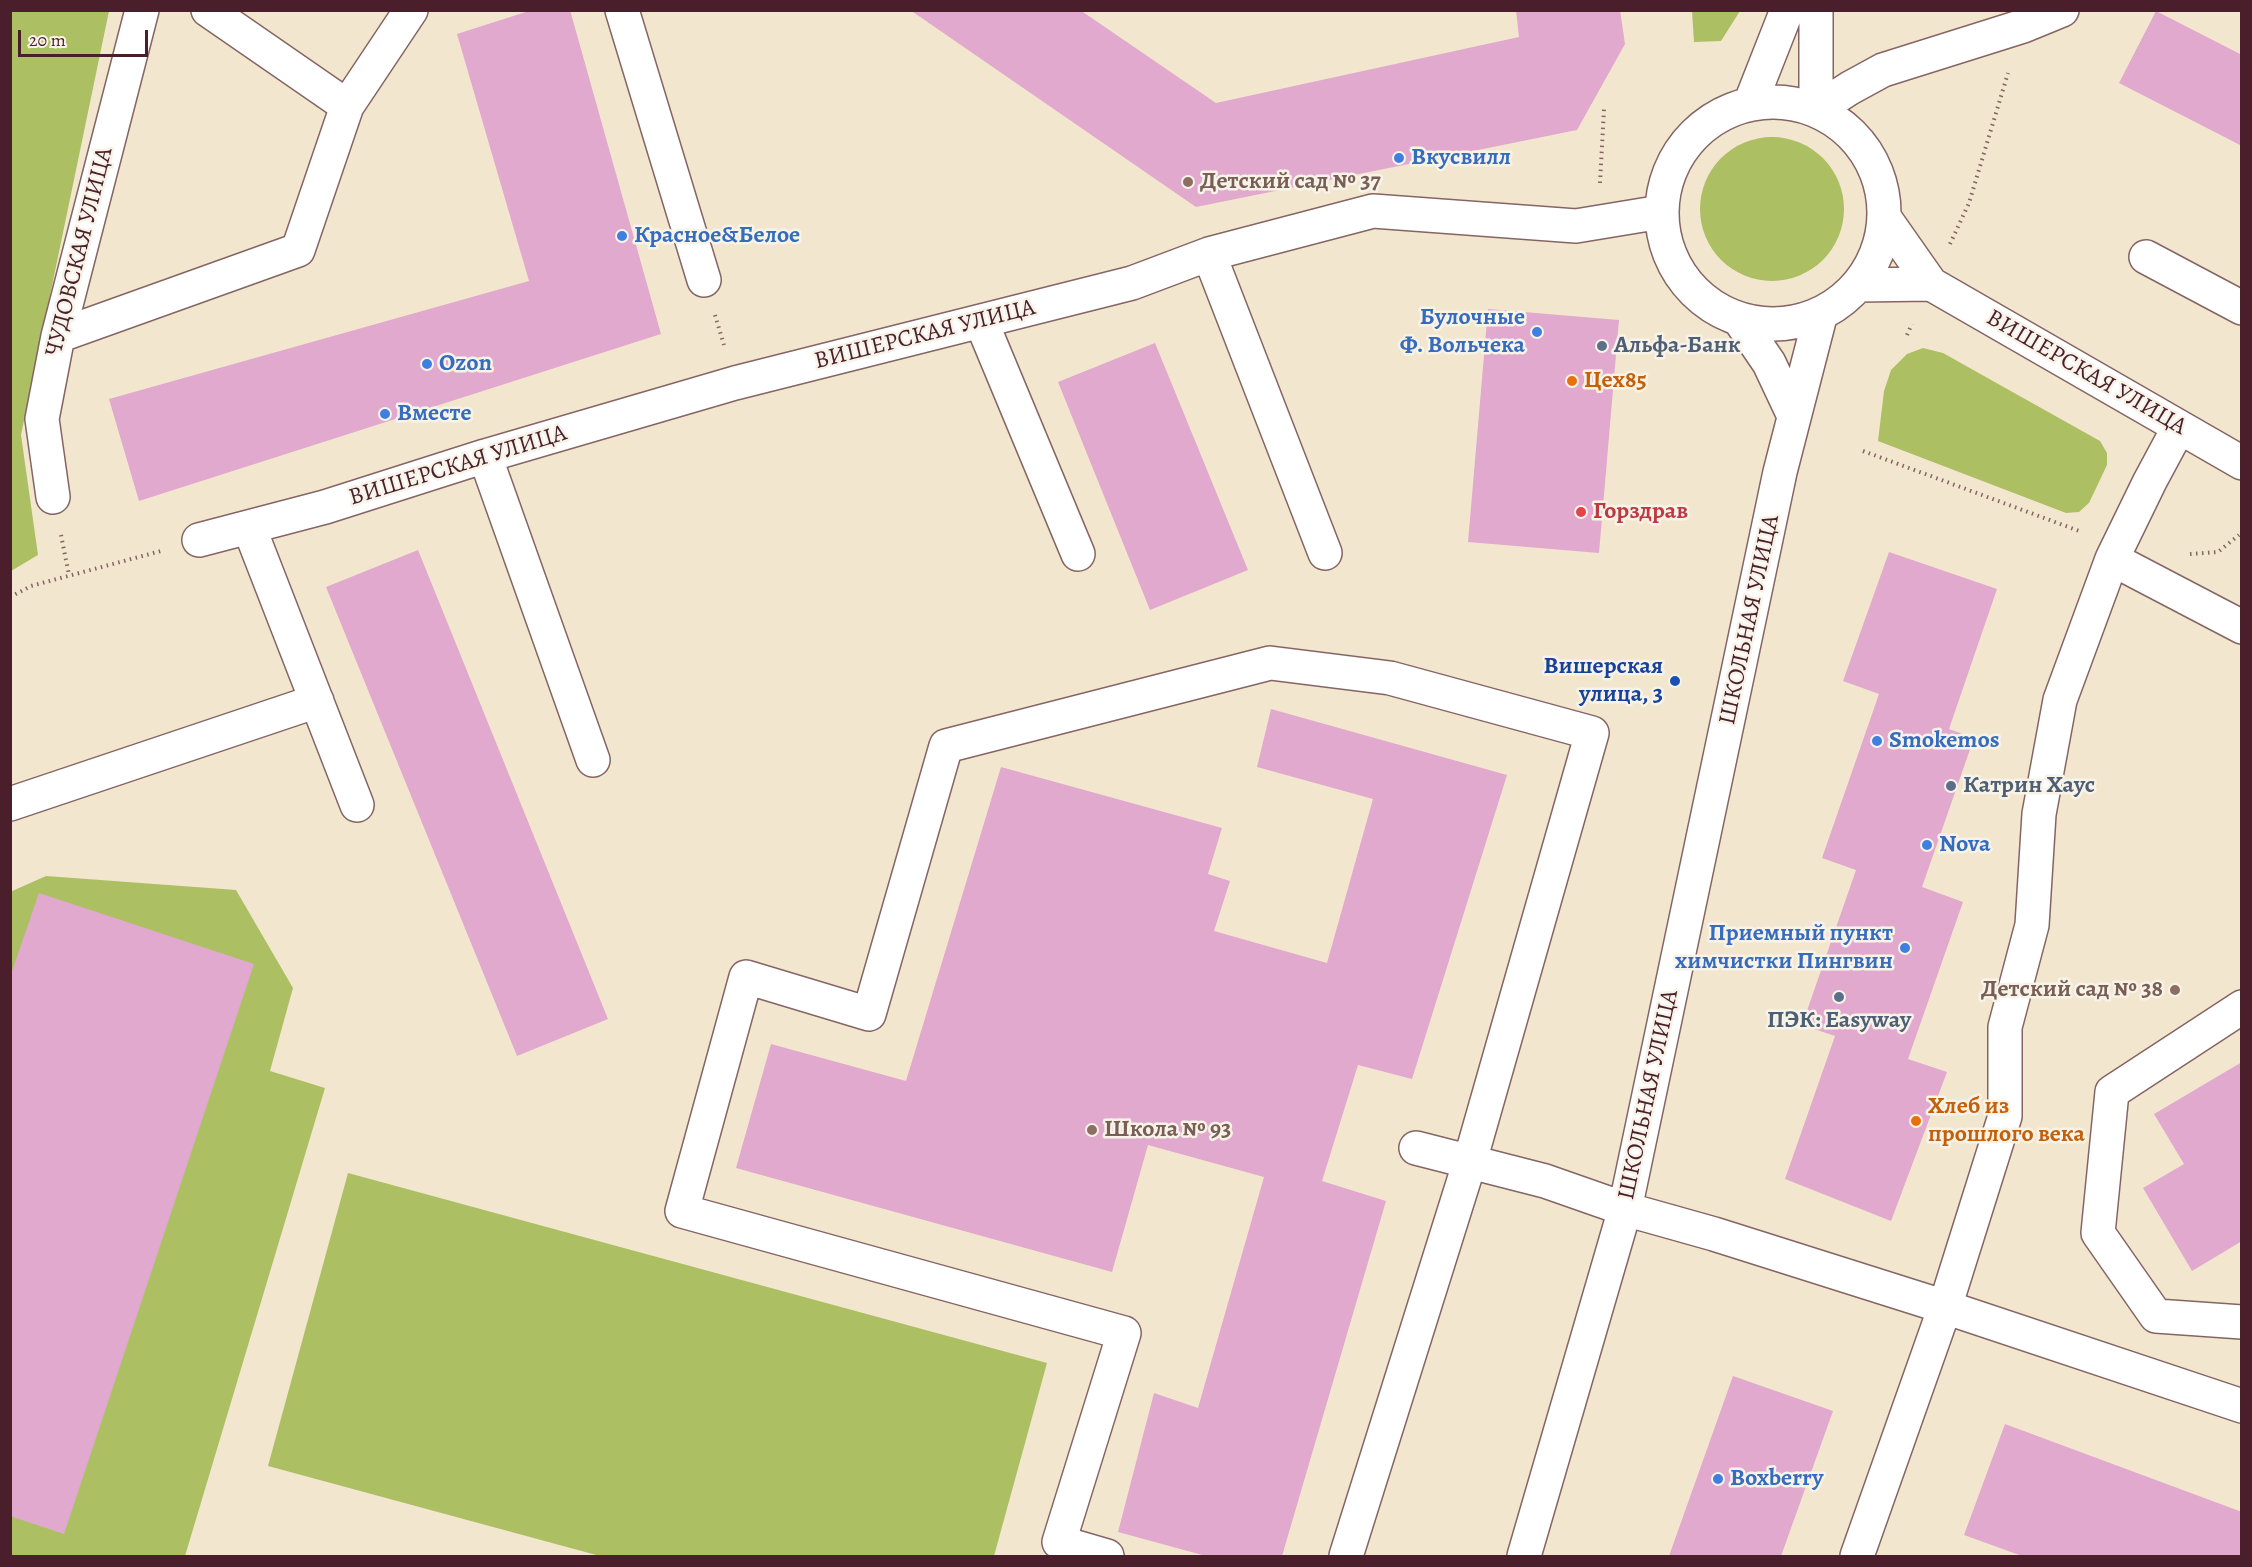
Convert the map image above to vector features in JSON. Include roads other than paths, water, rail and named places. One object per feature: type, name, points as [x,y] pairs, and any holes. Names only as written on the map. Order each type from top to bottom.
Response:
[{"type":"street","name":"ЧУДОВСКАЯ УЛИЦА","points":[[53,497],[42,418],[58,336],[142,10]]},
{"type":"street","points":[[208,10],[347,106]]},
{"type":"street","points":[[58,336],[298,250],[347,106],[411,10]]},
{"type":"street","points":[[622,10],[704,280]]},
{"type":"street","points":[[1750,104],[1787,10]]},
{"type":"street","points":[[1816,10],[1816,110]]},
{"type":"street","points":[[1816,110],[1883,70],[2023,26],[2062,10]]},
{"type":"street","points":[[1783,102],[1816,110],[1845,128],[1862,147],[1875,168],[1882,192],[1884,217],[1876,253],[1858,285],[1847,296],[1821,313],[1785,323],[1767,324],[1739,319],[1713,307],[1692,290],[1675,267],[1665,241],[1661,212],[1665,185],[1673,162],[1693,135],[1719,115],[1750,104],[1783,102]]},
{"type":"street","name":"ВИШЕРСКАЯ УЛИЦА","points":[[200,540],[325,507],[485,456],[735,383],[1132,283],[1209,254],[1373,211],[1576,226],[1661,212]]},
{"type":"street","name":"ВИШЕРСКАЯ УЛИЦА","points":[[1884,217],[1931,284],[2241,463]]},
{"type":"street","points":[[1209,254],[1325,553]]},
{"type":"street","points":[[2146,258],[2241,308]]},
{"type":"street","points":[[1858,285],[1931,284]]},
{"type":"street","name":"ШКОЛЬНАЯ УЛИЦА","points":[[1524,1557],[1625,1209],[1772,511],[1821,313]]},
{"type":"street","points":[[1739,319],[1769,363],[1794,416]]},
{"type":"street","points":[[981,321],[1078,554]]},
{"type":"street","points":[[1857,1557],[1945,1307],[2005,1116],[2005,1027],[2032,925],[2039,813],[2060,700],[2112,559],[2150,481],[2180,427]]},
{"type":"street","points":[[485,456],[592,760]]},
{"type":"street","points":[[249,527],[357,804]]},
{"type":"street","points":[[2112,559],[2241,627]]},
{"type":"street","points":[[1107,1557],[1059,1542],[1124,1333],[682,1211],[746,977],[869,1014],[946,746],[1270,663],[1390,678],[1592,733],[1470,1161],[1346,1557]]},
{"type":"street","points":[[10,804],[317,700]]},
{"type":"street","points":[[2241,1007],[2112,1092],[2098,1233],[2156,1316],[2241,1322]]},
{"type":"street","points":[[1416,1148],[1545,1181],[1625,1209],[1945,1307],[2241,1407]]},
{"type":"place","name":"Вкусвилл","points":[[1399,158]]},
{"type":"place","name":"Детский сад № 37","points":[[1188,182]]},
{"type":"place","name":"Красное&Белое","points":[[622,236]]},
{"type":"place","name":"Булочные Ф. Вольчека","points":[[1537,332]]},
{"type":"place","name":"Альфа-Банк","points":[[1602,346]]},
{"type":"place","name":"Ozon","points":[[427,364]]},
{"type":"place","name":"Цех85","points":[[1572,381]]},
{"type":"place","name":"Вместе","points":[[385,414]]},
{"type":"place","name":"Горздрав","points":[[1581,512]]},
{"type":"place","name":"Вишерская улица, 3","points":[[1675,681]]},
{"type":"place","name":"Smokemos","points":[[1877,741]]},
{"type":"place","name":"Катрин Хаус","points":[[1951,786]]},
{"type":"place","name":"Nova","points":[[1927,845]]},
{"type":"place","name":"Приемный пункт химчистки Пингвин","points":[[1905,948]]},
{"type":"place","name":"Детский сад № 38","points":[[2175,990]]},
{"type":"place","name":"ПЭК: Easyway","points":[[1839,997]]},
{"type":"place","name":"Хлеб из прошлого века","points":[[1916,1121]]},
{"type":"place","name":"Школа № 93","points":[[1092,1130]]},
{"type":"place","name":"Boxberry","points":[[1718,1479]]}]
